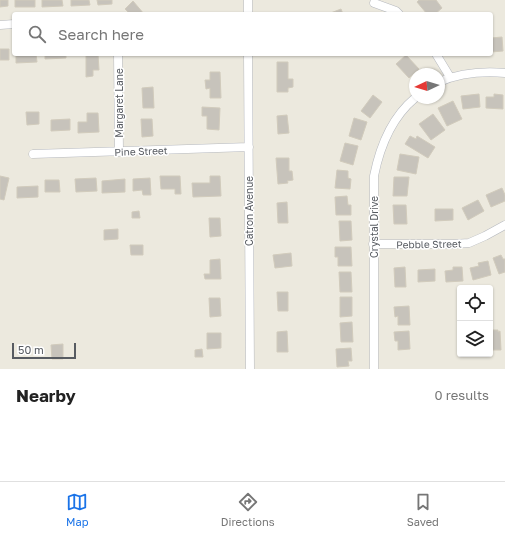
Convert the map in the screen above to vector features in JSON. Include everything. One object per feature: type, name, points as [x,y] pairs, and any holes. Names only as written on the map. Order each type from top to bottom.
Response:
[{"type":"street","points":[[248,0],[248,12]]},
{"type":"street","points":[[374,3],[397,12]]},
{"type":"street","points":[[0,25],[12,24]]},
{"type":"street","name":"Margaret Lane","points":[[118,56],[119,152]]},
{"type":"street","name":"Catron Avenue","points":[[248,56],[250,369]]},
{"type":"street","points":[[437,56],[450,77]]},
{"type":"street","points":[[445,79],[477,72],[505,73]]},
{"type":"street","name":"Crystal Drive","points":[[374,369],[373,244],[374,187],[377,160],[382,144],[390,129],[399,115],[409,104]]},
{"type":"street","name":"Pine Street","points":[[33,154],[249,148]]},
{"type":"street","name":"Pebble Street","points":[[373,244],[469,243],[505,225]]},
{"type":"building","points":[[0,0],[8,0],[8,6],[0,7]]},
{"type":"building","points":[[15,0],[35,0],[35,7],[15,7]]},
{"type":"building","points":[[42,0],[62,0],[63,6],[42,7]]},
{"type":"building","points":[[71,0],[89,0],[90,5],[71,6]]},
{"type":"building","points":[[97,0],[112,0],[112,4],[98,5]]},
{"type":"building","points":[[419,0],[436,0],[442,8],[437,12],[425,12],[417,2]]},
{"type":"building","points":[[133,1],[142,12],[128,12],[125,9]]},
{"type":"building","points":[[341,9],[342,12],[333,12]]},
{"type":"building","points":[[502,37],[503,51],[493,52],[493,38]]},
{"type":"building","points":[[0,49],[9,49],[9,60],[0,60]]},
{"type":"building","points":[[16,56],[36,56],[37,62],[16,63]]},
{"type":"building","points":[[45,56],[66,56],[66,58],[45,59]]},
{"type":"building","points":[[86,56],[98,56],[99,70],[93,70],[93,76],[86,77]]},
{"type":"building","points":[[405,56],[407,56],[418,68],[409,68],[409,78],[396,64]]},
{"type":"building","points":[[277,62],[288,62],[288,79],[293,79],[293,87],[288,88],[288,92],[277,92]]},
{"type":"building","points":[[210,72],[220,72],[221,98],[210,98],[210,88],[206,89],[205,80],[210,80]]},
{"type":"building","points":[[153,87],[154,108],[143,108],[142,88]]},
{"type":"building","points":[[479,94],[480,107],[463,109],[461,96]]},
{"type":"building","points":[[494,94],[503,95],[503,109],[486,108],[486,97],[494,97]]},
{"type":"building","points":[[373,95],[382,102],[370,118],[361,111]]},
{"type":"building","points":[[453,101],[462,119],[447,126],[438,108]]},
{"type":"building","points":[[202,107],[220,108],[219,130],[207,129],[207,116],[202,116]]},
{"type":"building","points":[[26,112],[39,112],[39,124],[27,125]]},
{"type":"building","points":[[87,113],[98,113],[99,132],[78,133],[78,122],[87,122]]},
{"type":"building","points":[[433,114],[445,130],[431,140],[419,124]]},
{"type":"building","points":[[287,115],[289,133],[278,134],[277,116]]},
{"type":"building","points":[[354,118],[367,122],[361,140],[349,136]]},
{"type":"building","points":[[70,119],[70,130],[51,131],[51,120]]},
{"type":"building","points":[[141,119],[152,119],[153,136],[142,137]]},
{"type":"building","points":[[410,136],[416,139],[417,136],[435,147],[428,158],[405,144]]},
{"type":"building","points":[[345,143],[358,146],[353,165],[340,161]]},
{"type":"building","points":[[400,154],[419,157],[416,174],[397,170]]},
{"type":"building","points":[[276,158],[289,158],[289,171],[292,171],[293,180],[287,181],[288,183],[278,184]]},
{"type":"building","points":[[337,170],[348,171],[348,178],[351,179],[350,189],[335,188]]},
{"type":"building","points":[[0,176],[9,178],[4,200],[0,199]]},
{"type":"building","points":[[160,176],[180,176],[181,194],[175,194],[175,189],[161,189]]},
{"type":"building","points":[[210,176],[220,176],[221,196],[193,197],[192,183],[210,183]]},
{"type":"building","points":[[394,177],[409,177],[407,196],[393,196]]},
{"type":"building","points":[[96,178],[97,191],[76,192],[75,179]]},
{"type":"building","points":[[150,178],[151,195],[143,195],[142,190],[133,191],[133,179]]},
{"type":"building","points":[[125,179],[125,192],[102,193],[102,181]]},
{"type":"building","points":[[45,180],[59,180],[60,192],[45,192]]},
{"type":"building","points":[[38,186],[38,197],[17,198],[17,187]]},
{"type":"building","points":[[502,188],[505,195],[505,201],[491,207],[486,195]]},
{"type":"building","points":[[347,196],[348,205],[351,205],[351,215],[336,215],[335,197]]},
{"type":"building","points":[[478,200],[484,211],[468,220],[462,208]]},
{"type":"building","points":[[287,202],[288,223],[278,223],[277,203]]},
{"type":"building","points":[[393,205],[406,205],[407,224],[394,224]]},
{"type":"building","points":[[435,209],[453,209],[453,220],[435,221]]},
{"type":"building","points":[[139,211],[140,218],[132,218],[132,212]]},
{"type":"building","points":[[209,218],[220,218],[221,236],[210,237]]},
{"type":"building","points":[[339,221],[351,221],[352,240],[340,241]]},
{"type":"building","points":[[118,229],[118,239],[104,240],[104,230]]},
{"type":"building","points":[[130,245],[143,245],[143,255],[131,255]]},
{"type":"building","points":[[335,247],[351,247],[352,266],[338,266],[338,257],[335,257]]},
{"type":"building","points":[[291,253],[292,266],[275,268],[273,255]]},
{"type":"building","points":[[501,255],[503,259],[505,259],[505,272],[499,274],[493,258]]},
{"type":"building","points":[[220,259],[221,279],[205,279],[204,274],[210,274],[210,260]]},
{"type":"building","points":[[488,261],[491,275],[473,280],[470,268],[479,266],[478,263]]},
{"type":"building","points":[[405,267],[406,287],[395,287],[394,268]]},
{"type":"building","points":[[453,267],[462,267],[463,281],[446,282],[445,271],[453,270]]},
{"type":"building","points":[[435,269],[435,281],[418,282],[418,270]]},
{"type":"building","points":[[339,272],[351,272],[352,292],[340,292]]},
{"type":"building","points":[[277,292],[288,292],[288,311],[278,311]]},
{"type":"building","points":[[340,297],[352,297],[352,316],[340,317]]},
{"type":"building","points":[[209,298],[220,298],[221,316],[210,317]]},
{"type":"building","points":[[409,306],[410,325],[398,325],[398,316],[395,317],[394,307]]},
{"type":"building","points":[[352,322],[353,342],[341,342],[340,323]]},
{"type":"building","points":[[493,330],[498,330],[498,332],[500,331],[501,350],[493,350]]},
{"type":"building","points":[[287,331],[288,352],[277,352],[277,332]]},
{"type":"building","points":[[409,331],[410,349],[398,350],[398,341],[395,341],[394,332]]},
{"type":"building","points":[[207,333],[221,333],[221,348],[207,349]]},
{"type":"building","points":[[63,344],[63,359],[52,359],[51,345]]},
{"type":"building","points":[[351,348],[352,361],[348,361],[349,366],[337,367],[336,349]]},
{"type":"building","points":[[202,349],[203,357],[195,357],[195,350]]}]
